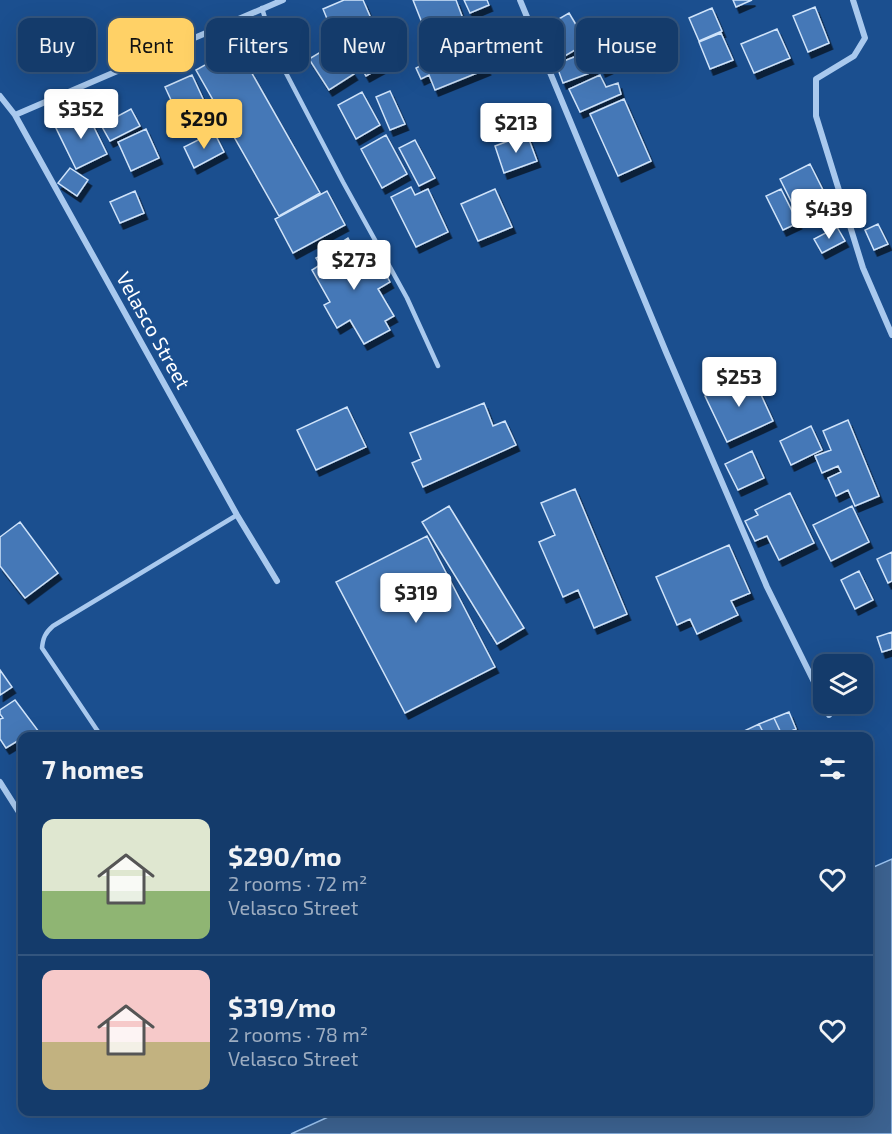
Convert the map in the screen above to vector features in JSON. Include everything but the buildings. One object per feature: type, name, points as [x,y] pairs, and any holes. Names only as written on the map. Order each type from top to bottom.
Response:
[{"type":"street","points":[[15,115],[283,0]]},
{"type":"street","points":[[520,0],[666,352],[767,587],[813,681]]},
{"type":"street","points":[[852,0],[865,38],[854,56],[816,79],[816,116],[863,268],[892,335]]},
{"type":"street","name":"Velasco Street","points":[[0,96],[15,115],[237,515],[277,581]]},
{"type":"street","points":[[0,782],[18,811]]},
{"type":"lane","points":[[262,8],[275,52],[407,298],[438,366]]},
{"type":"lane","points":[[98,732],[42,648],[46,632],[237,515]]},
{"type":"water","points":[[892,859],[892,1134],[291,1134],[330,1116],[873,1116],[873,867]]}]
